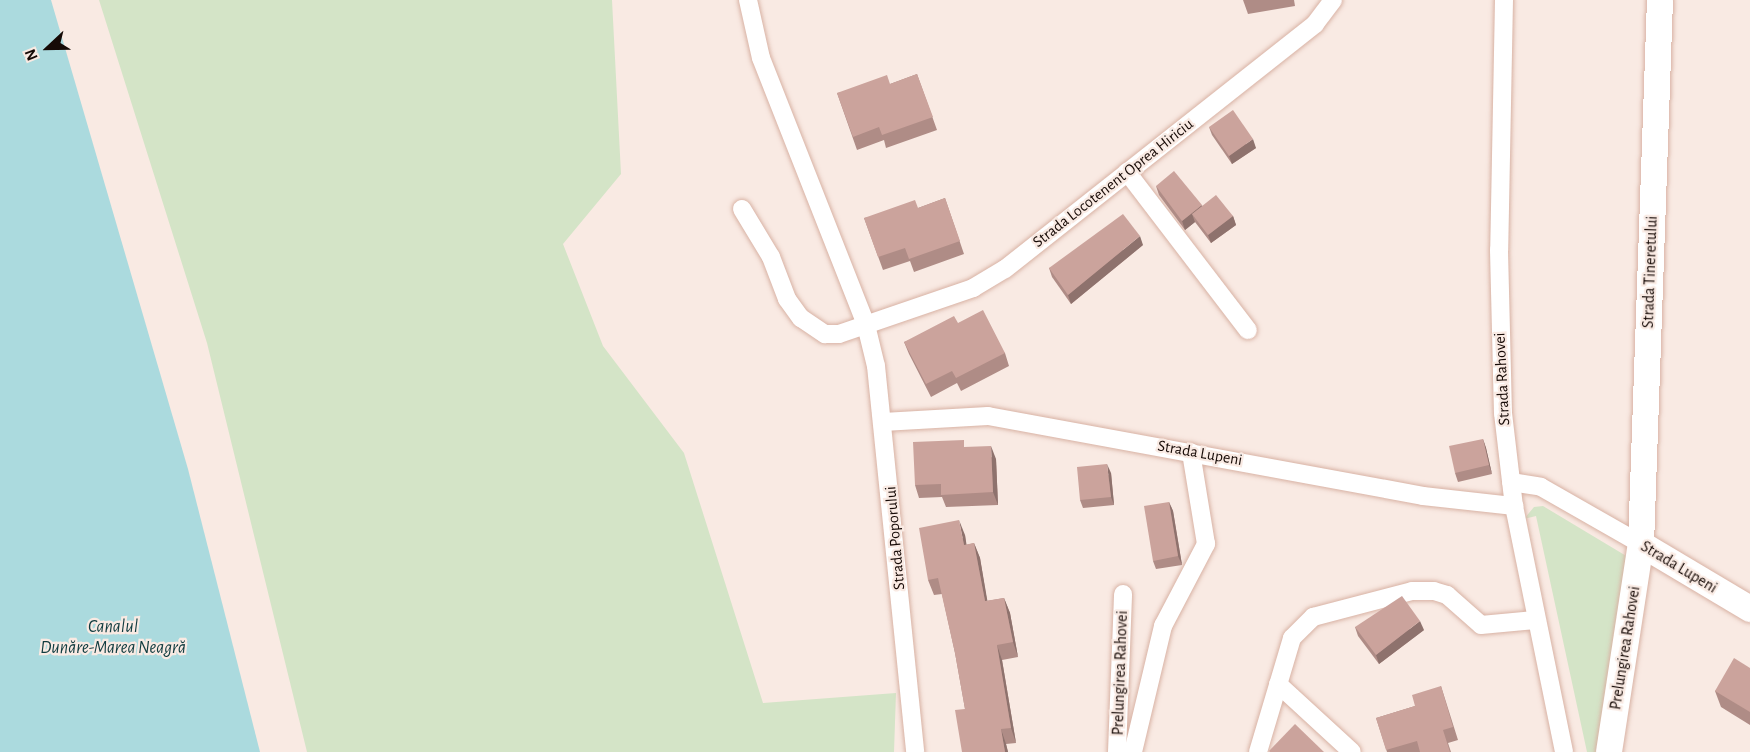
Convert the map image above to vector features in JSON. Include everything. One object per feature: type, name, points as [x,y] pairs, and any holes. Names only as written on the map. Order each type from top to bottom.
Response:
[{"type":"main road","name":"Strada Tineretului","points":[[1641,544],[1660,0]]},
{"type":"main road","name":"Strada Lupeni","points":[[1641,544],[1750,609]]},
{"type":"main road","name":"Prelungirea Rahovei","points":[[1610,752],[1641,544]]},
{"type":"street","name":"Strada Poporului","points":[[748,0],[761,58],[867,325],[883,422],[915,752]]},
{"type":"street","name":"Strada Locotenent Oprea Hiriciu","points":[[867,325],[990,280],[1315,24],[1334,0]]},
{"type":"street","name":"Strada Rahovei","points":[[1504,0],[1499,312],[1511,482],[1535,620],[1564,752]]},
{"type":"street","points":[[1127,172],[1248,330]]},
{"type":"street","points":[[742,209],[801,318],[825,334],[867,325]]},
{"type":"street","name":"Strada Lupeni","points":[[883,422],[988,416],[1451,501],[1514,506]]},
{"type":"street","name":"Prelungirea Rahovei","points":[[1133,752],[1163,626],[1206,544],[1191,452]]},
{"type":"street","name":"Strada Lupeni","points":[[1511,482],[1541,487],[1641,544]]},
{"type":"street","points":[[1258,752],[1292,638],[1313,617],[1412,591],[1448,595],[1481,625],[1535,620]]},
{"type":"street","name":"Prelungirea Rahovei","points":[[1117,752],[1123,594]]},
{"type":"street","points":[[1278,684],[1352,752]]},
{"type":"green space","points":[[99,0],[612,0],[621,174],[563,244],[603,346],[684,453],[763,703],[896,693],[894,752],[307,752],[207,343]]},
{"type":"green space","points":[[1543,506],[1628,557],[1603,752],[1587,752],[1536,516],[1524,519],[1534,507]]},
{"type":"water","name":"Canalul Dunăre-Marea Neagră","points":[[0,0],[51,0],[188,469],[260,752],[0,752]]},
{"type":"building","points":[[917,74],[933,117],[882,135],[879,127],[853,137],[837,93],[887,75],[890,84]]},
{"type":"building","points":[[1233,110],[1253,139],[1229,156],[1209,127]]},
{"type":"building","points":[[1174,171],[1202,205],[1182,221],[1156,186]]},
{"type":"building","points":[[1216,195],[1233,216],[1208,235],[1192,214]]},
{"type":"building","points":[[945,198],[960,241],[909,259],[905,248],[878,257],[864,218],[915,200],[918,208]]},
{"type":"building","points":[[1123,214],[1140,236],[1068,295],[1049,268]]},
{"type":"building","points":[[983,310],[1005,353],[956,378],[952,371],[926,384],[904,342],[954,316],[958,323]]},
{"type":"building","points":[[1483,439],[1489,465],[1455,473],[1449,446]]},
{"type":"building","points":[[964,440],[964,447],[991,446],[993,492],[941,495],[941,484],[915,485],[913,442]]},
{"type":"building","points":[[1107,464],[1111,497],[1080,500],[1077,467]]},
{"type":"building","points":[[1169,502],[1178,556],[1153,561],[1144,506]]},
{"type":"building","points":[[959,520],[964,545],[974,543],[985,601],[1004,598],[1013,642],[997,645],[1011,728],[1001,729],[1005,752],[962,752],[955,710],[965,709],[955,653],[938,578],[928,580],[919,528]]},
{"type":"building","points":[[1402,596],[1420,621],[1376,655],[1355,627]]},
{"type":"building","points":[[1734,658],[1750,668],[1750,712],[1715,691]]},
{"type":"building","points":[[1441,686],[1453,727],[1443,730],[1450,752],[1420,752],[1417,741],[1386,750],[1376,718],[1415,706],[1412,695]]},
{"type":"building","points":[[1295,724],[1324,752],[1270,752]]}]
